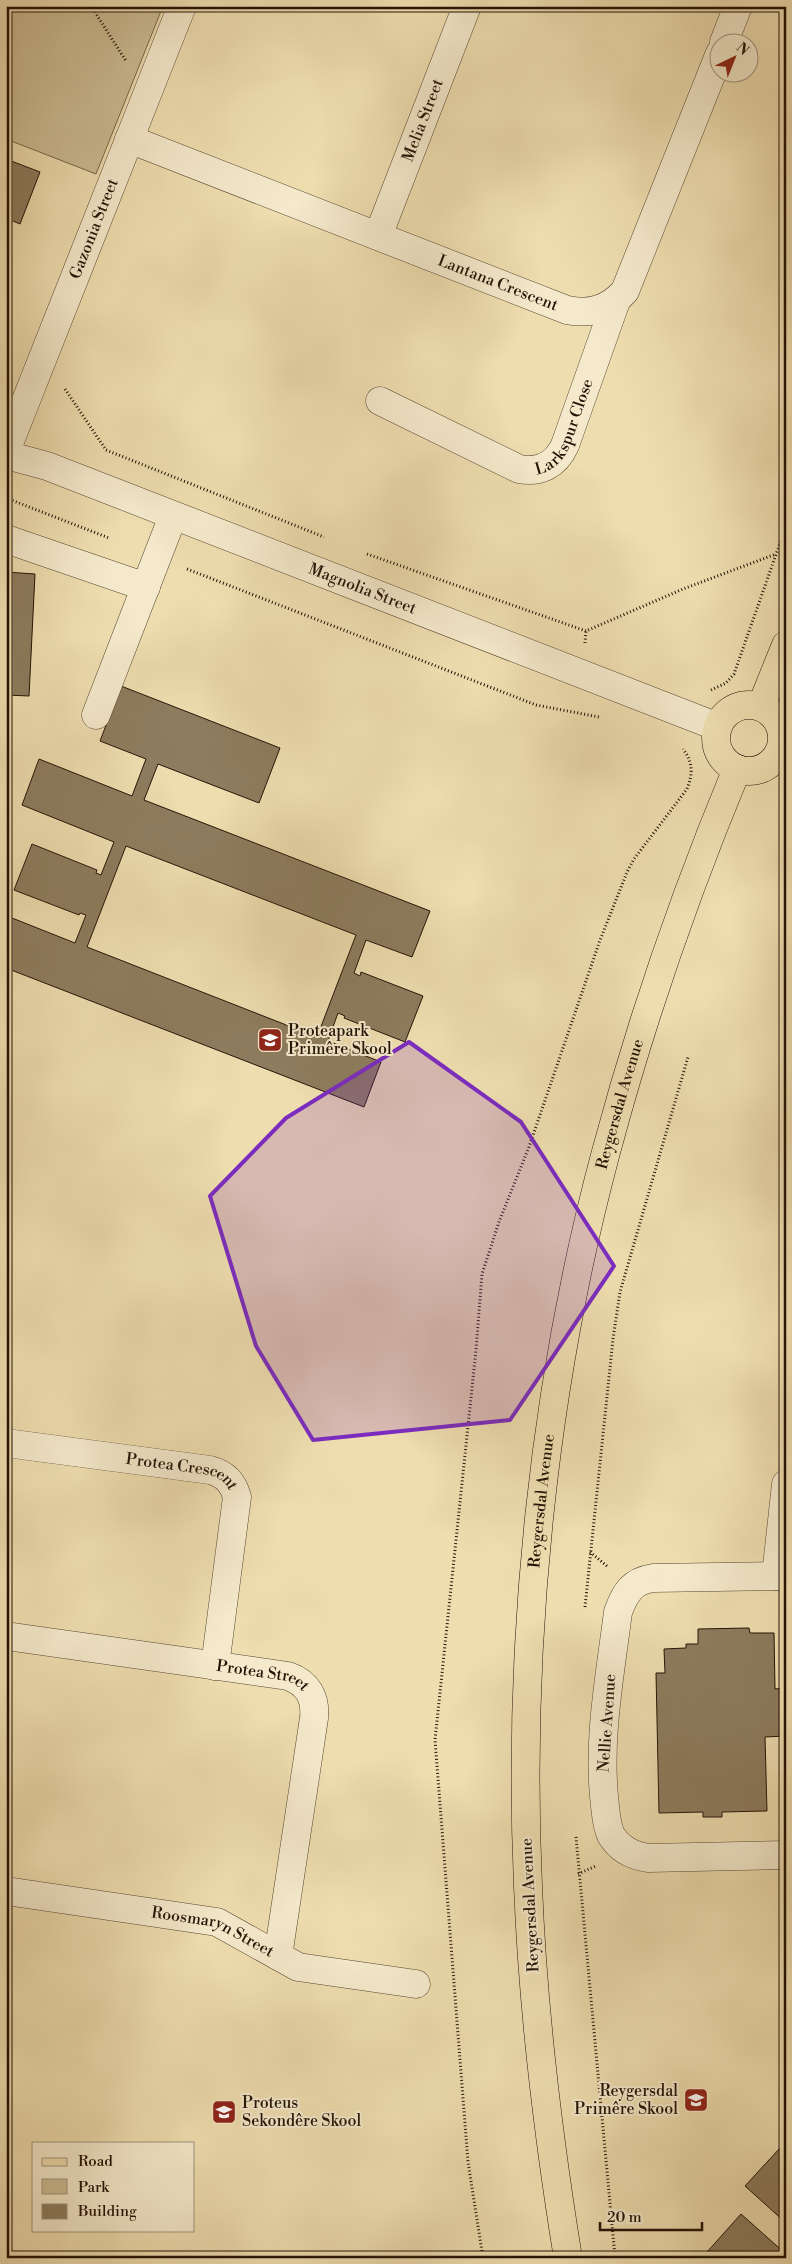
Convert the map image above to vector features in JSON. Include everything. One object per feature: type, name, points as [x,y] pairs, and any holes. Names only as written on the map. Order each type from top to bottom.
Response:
[{"type":"main road","points":[[761,707],[786,645]]},
{"type":"main road","points":[[751,704],[761,707],[771,712],[778,720],[782,730],[783,752],[758,771],[747,772],[737,769],[728,764],[717,748],[716,737],[718,727],[730,710],[751,704]]},
{"type":"main road","name":"Reygersdal Avenue","points":[[568,2258],[540,2060],[528,1886],[527,1699],[540,1512],[567,1326],[605,1155],[637,1042],[664,960],[692,880],[737,769]]},
{"type":"street","name":"Gazonia Street","points":[[6,451],[182,6]]},
{"type":"street","name":"Melia Street","points":[[378,236],[468,6]]},
{"type":"street","points":[[728,32],[738,6]]},
{"type":"street","points":[[616,301],[625,291],[710,78]]},
{"type":"street","name":"Lantana Crescent","points":[[130,139],[567,310],[592,312],[616,301]]},
{"type":"street","name":"Larkspur Close","points":[[380,401],[519,469],[529,471],[548,466],[556,461],[565,446],[616,301]]},
{"type":"street","name":"Magnolia Street","points":[[6,455],[48,466],[718,727]]},
{"type":"street","points":[[96,715],[173,516]]},
{"type":"street","points":[[6,539],[146,587]]},
{"type":"street","name":"Protea Crescent","points":[[6,1443],[210,1470],[227,1478],[234,1487],[237,1497],[215,1666]]},
{"type":"street","points":[[781,1576],[786,1484]]},
{"type":"street","name":"Nellie Avenue","points":[[781,1576],[654,1578],[642,1580],[631,1587],[623,1598],[618,1612],[602,1746],[603,1788],[607,1824],[611,1835],[626,1852],[637,1856],[786,1855]]},
{"type":"street","name":"Protea Street","points":[[6,1636],[288,1676],[303,1684],[313,1699],[314,1718],[278,1956]]},
{"type":"street","name":"Roosmaryn Street","points":[[6,1892],[217,1922],[298,1967],[416,1984]]},
{"type":"path","points":[[91,6],[146,96]]},
{"type":"path","points":[[66,381],[65,388],[106,450],[327,538]]},
{"type":"path","points":[[6,498],[113,540]]},
{"type":"path","points":[[708,691],[726,683],[734,674],[786,526]]},
{"type":"path","points":[[363,552],[586,631],[683,589],[776,554]]},
{"type":"path","points":[[158,557],[536,705],[603,718]]},
{"type":"path","points":[[483,2258],[468,2162],[435,1740],[476,1350],[482,1274],[499,1222],[529,1147],[598,943],[626,872],[687,789],[692,767],[688,755],[677,742]]},
{"type":"highlighted area","points":[[409,1042],[521,1122],[614,1266],[510,1420],[313,1440],[256,1346],[210,1196],[286,1118]]},
{"type":"green space","points":[[6,6],[163,6],[96,174],[6,139]]},
{"type":"building","points":[[6,159],[40,172],[20,224],[6,218]]},
{"type":"building","points":[[6,572],[35,574],[29,696],[6,695]]},
{"type":"building","points":[[121,686],[280,748],[259,803],[158,764],[144,800],[430,911],[412,957],[366,940],[354,973],[360,976],[361,972],[423,996],[405,1042],[344,1018],[345,1016],[338,1013],[328,1041],[381,1062],[364,1107],[6,968],[7,916],[75,943],[86,915],[80,913],[79,915],[14,890],[32,844],[97,870],[96,873],[101,875],[114,842],[22,805],[39,759],[132,796],[146,759],[100,741]],"holes":[[[126,846],[356,935],[317,1037],[87,947]]]},
{"type":"building","points":[[749,1628],[750,1633],[774,1633],[775,1689],[786,1688],[786,1736],[765,1737],[767,1811],[722,1812],[722,1817],[703,1817],[703,1812],[659,1813],[656,1673],[665,1673],[664,1649],[686,1648],[686,1644],[698,1644],[698,1629]]},
{"type":"building","points":[[780,2148],[786,2153],[786,2223],[745,2186]]},
{"type":"building","points":[[741,2214],[786,2254],[786,2258],[713,2258],[707,2252]]},
{"type":"place","name":"Proteapark Primêre Skool","points":[[270,1040]]},
{"type":"place","name":"Reygersdal Primêre Skool","points":[[696,2100]]},
{"type":"place","name":"Proteus Sekondêre Skool","points":[[224,2112]]}]
